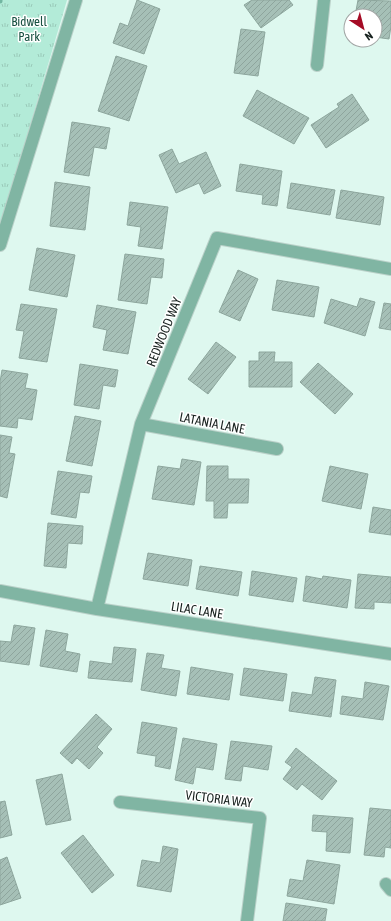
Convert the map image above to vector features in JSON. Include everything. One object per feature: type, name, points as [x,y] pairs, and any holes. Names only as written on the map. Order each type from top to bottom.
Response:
[{"type":"street","points":[[0,245],[76,0]]},
{"type":"street","points":[[317,65],[324,0]]},
{"type":"street","name":"REDWOOD WAY","points":[[98,609],[141,424],[217,238],[391,269]]},
{"type":"street","name":"LATANIA LANE","points":[[141,424],[277,449]]},
{"type":"street","name":"LILAC LANE","points":[[0,591],[98,609],[391,654]]},
{"type":"street","name":"VICTORIA WAY","points":[[120,802],[260,818],[247,921]]},
{"type":"green space","name":"Bidwell Park","points":[[0,0],[67,0],[0,228]]},
{"type":"building","points":[[137,0],[160,9],[144,54],[113,43],[120,23],[128,26]]},
{"type":"building","points":[[252,0],[289,0],[293,5],[261,28],[244,5]]},
{"type":"building","points":[[358,0],[391,1],[391,26],[389,39],[383,38],[383,8],[356,8]]},
{"type":"building","points":[[241,29],[265,32],[258,76],[234,73]]},
{"type":"building","points":[[116,56],[147,66],[129,121],[98,111]]},
{"type":"building","points":[[257,90],[309,118],[294,144],[243,116]]},
{"type":"building","points":[[352,94],[369,120],[326,148],[311,125],[339,107],[337,104]]},
{"type":"building","points":[[72,122],[110,128],[106,149],[94,147],[89,176],[64,172]]},
{"type":"building","points":[[172,149],[179,164],[206,152],[221,186],[204,194],[199,183],[176,193],[159,155]]},
{"type":"building","points":[[240,164],[282,171],[277,206],[262,204],[263,195],[236,191]]},
{"type":"building","points":[[55,182],[90,187],[85,230],[50,226]]},
{"type":"building","points":[[291,183],[335,190],[330,215],[287,208]]},
{"type":"building","points":[[341,190],[384,197],[380,225],[336,218]]},
{"type":"building","points":[[130,202],[168,207],[162,249],[138,246],[141,227],[127,225]]},
{"type":"building","points":[[37,248],[75,255],[67,297],[29,290]]},
{"type":"building","points":[[125,254],[164,259],[162,278],[151,277],[147,304],[118,300]]},
{"type":"building","points":[[238,270],[258,279],[240,321],[219,312]]},
{"type":"building","points":[[277,280],[319,287],[314,317],[272,310]]},
{"type":"building","points":[[360,298],[375,302],[365,336],[324,323],[331,299],[357,307]]},
{"type":"building","points":[[384,303],[391,304],[391,330],[379,328]]},
{"type":"building","points":[[21,304],[57,309],[47,362],[19,358],[24,331],[16,330]]},
{"type":"building","points":[[97,305],[136,312],[128,354],[103,350],[107,330],[93,327]]},
{"type":"building","points":[[216,342],[236,357],[208,394],[188,379]]},
{"type":"building","points":[[259,352],[275,352],[274,362],[292,362],[292,387],[249,387],[249,361],[259,361]]},
{"type":"building","points":[[318,363],[353,394],[335,414],[300,382]]},
{"type":"building","points":[[80,364],[118,370],[115,387],[103,385],[99,409],[74,405]]},
{"type":"building","points":[[2,370],[28,374],[25,388],[37,390],[32,420],[18,418],[17,428],[0,426],[0,382]]},
{"type":"building","points":[[75,416],[101,421],[92,466],[66,461]]},
{"type":"building","points":[[0,435],[12,437],[9,453],[15,454],[7,498],[0,496]]},
{"type":"building","points":[[182,459],[201,462],[194,505],[152,499],[158,466],[180,469]]},
{"type":"building","points":[[207,466],[228,466],[228,479],[249,479],[248,503],[228,503],[227,518],[214,518],[214,501],[206,501]]},
{"type":"building","points":[[330,466],[368,474],[361,509],[322,501]]},
{"type":"building","points":[[58,471],[92,476],[89,493],[80,492],[76,518],[51,514]]},
{"type":"building","points":[[373,507],[391,510],[391,535],[369,532]]},
{"type":"building","points":[[48,523],[83,526],[82,544],[68,543],[66,568],[44,566]]},
{"type":"building","points":[[148,553],[192,560],[188,586],[143,579]]},
{"type":"building","points":[[200,566],[242,572],[238,596],[196,589]]},
{"type":"building","points":[[252,571],[297,578],[293,602],[249,595]]},
{"type":"building","points":[[358,574],[391,577],[391,603],[374,602],[374,609],[355,608]]},
{"type":"building","points":[[306,576],[322,579],[323,576],[351,580],[347,608],[303,601]]},
{"type":"building","points":[[14,625],[35,628],[29,665],[0,661],[0,641],[11,642]]},
{"type":"building","points":[[46,630],[68,634],[65,651],[80,654],[77,672],[40,666]]},
{"type":"building","points":[[114,647],[136,649],[132,682],[88,678],[90,661],[112,664]]},
{"type":"building","points":[[147,653],[164,655],[161,668],[180,671],[176,696],[141,690]]},
{"type":"building","points":[[191,667],[233,674],[229,700],[187,694]]},
{"type":"building","points":[[244,668],[287,674],[283,701],[240,695]]},
{"type":"building","points":[[315,677],[336,680],[331,717],[289,711],[292,692],[312,695]]},
{"type":"building","points":[[365,682],[389,686],[383,720],[340,714],[342,696],[363,699]]},
{"type":"building","points":[[96,714],[112,729],[97,747],[103,753],[89,769],[77,758],[72,764],[60,753]]},
{"type":"building","points":[[142,722],[177,728],[170,769],[155,766],[156,756],[137,753]]},
{"type":"building","points":[[183,738],[217,744],[213,770],[196,767],[193,784],[175,780]]},
{"type":"building","points":[[231,741],[272,746],[268,770],[243,766],[241,781],[225,779]]},
{"type":"building","points":[[296,748],[337,781],[322,800],[302,784],[297,790],[283,779],[292,767],[285,762]]},
{"type":"building","points":[[62,774],[71,820],[46,825],[36,780]]},
{"type":"building","points":[[5,801],[12,835],[0,838],[0,802]]},
{"type":"building","points":[[370,808],[391,810],[391,848],[385,847],[384,857],[364,855]]},
{"type":"building","points":[[313,815],[353,818],[350,853],[326,851],[327,832],[312,831]]},
{"type":"building","points":[[83,835],[114,875],[92,893],[61,853]]},
{"type":"building","points":[[163,846],[178,849],[171,892],[137,886],[142,860],[160,863]]},
{"type":"building","points":[[7,857],[21,898],[0,905],[0,860]]},
{"type":"building","points":[[307,860],[340,865],[334,904],[287,896],[290,879],[303,881]]},
{"type":"building","points":[[286,903],[327,909],[325,921],[283,921]]}]
